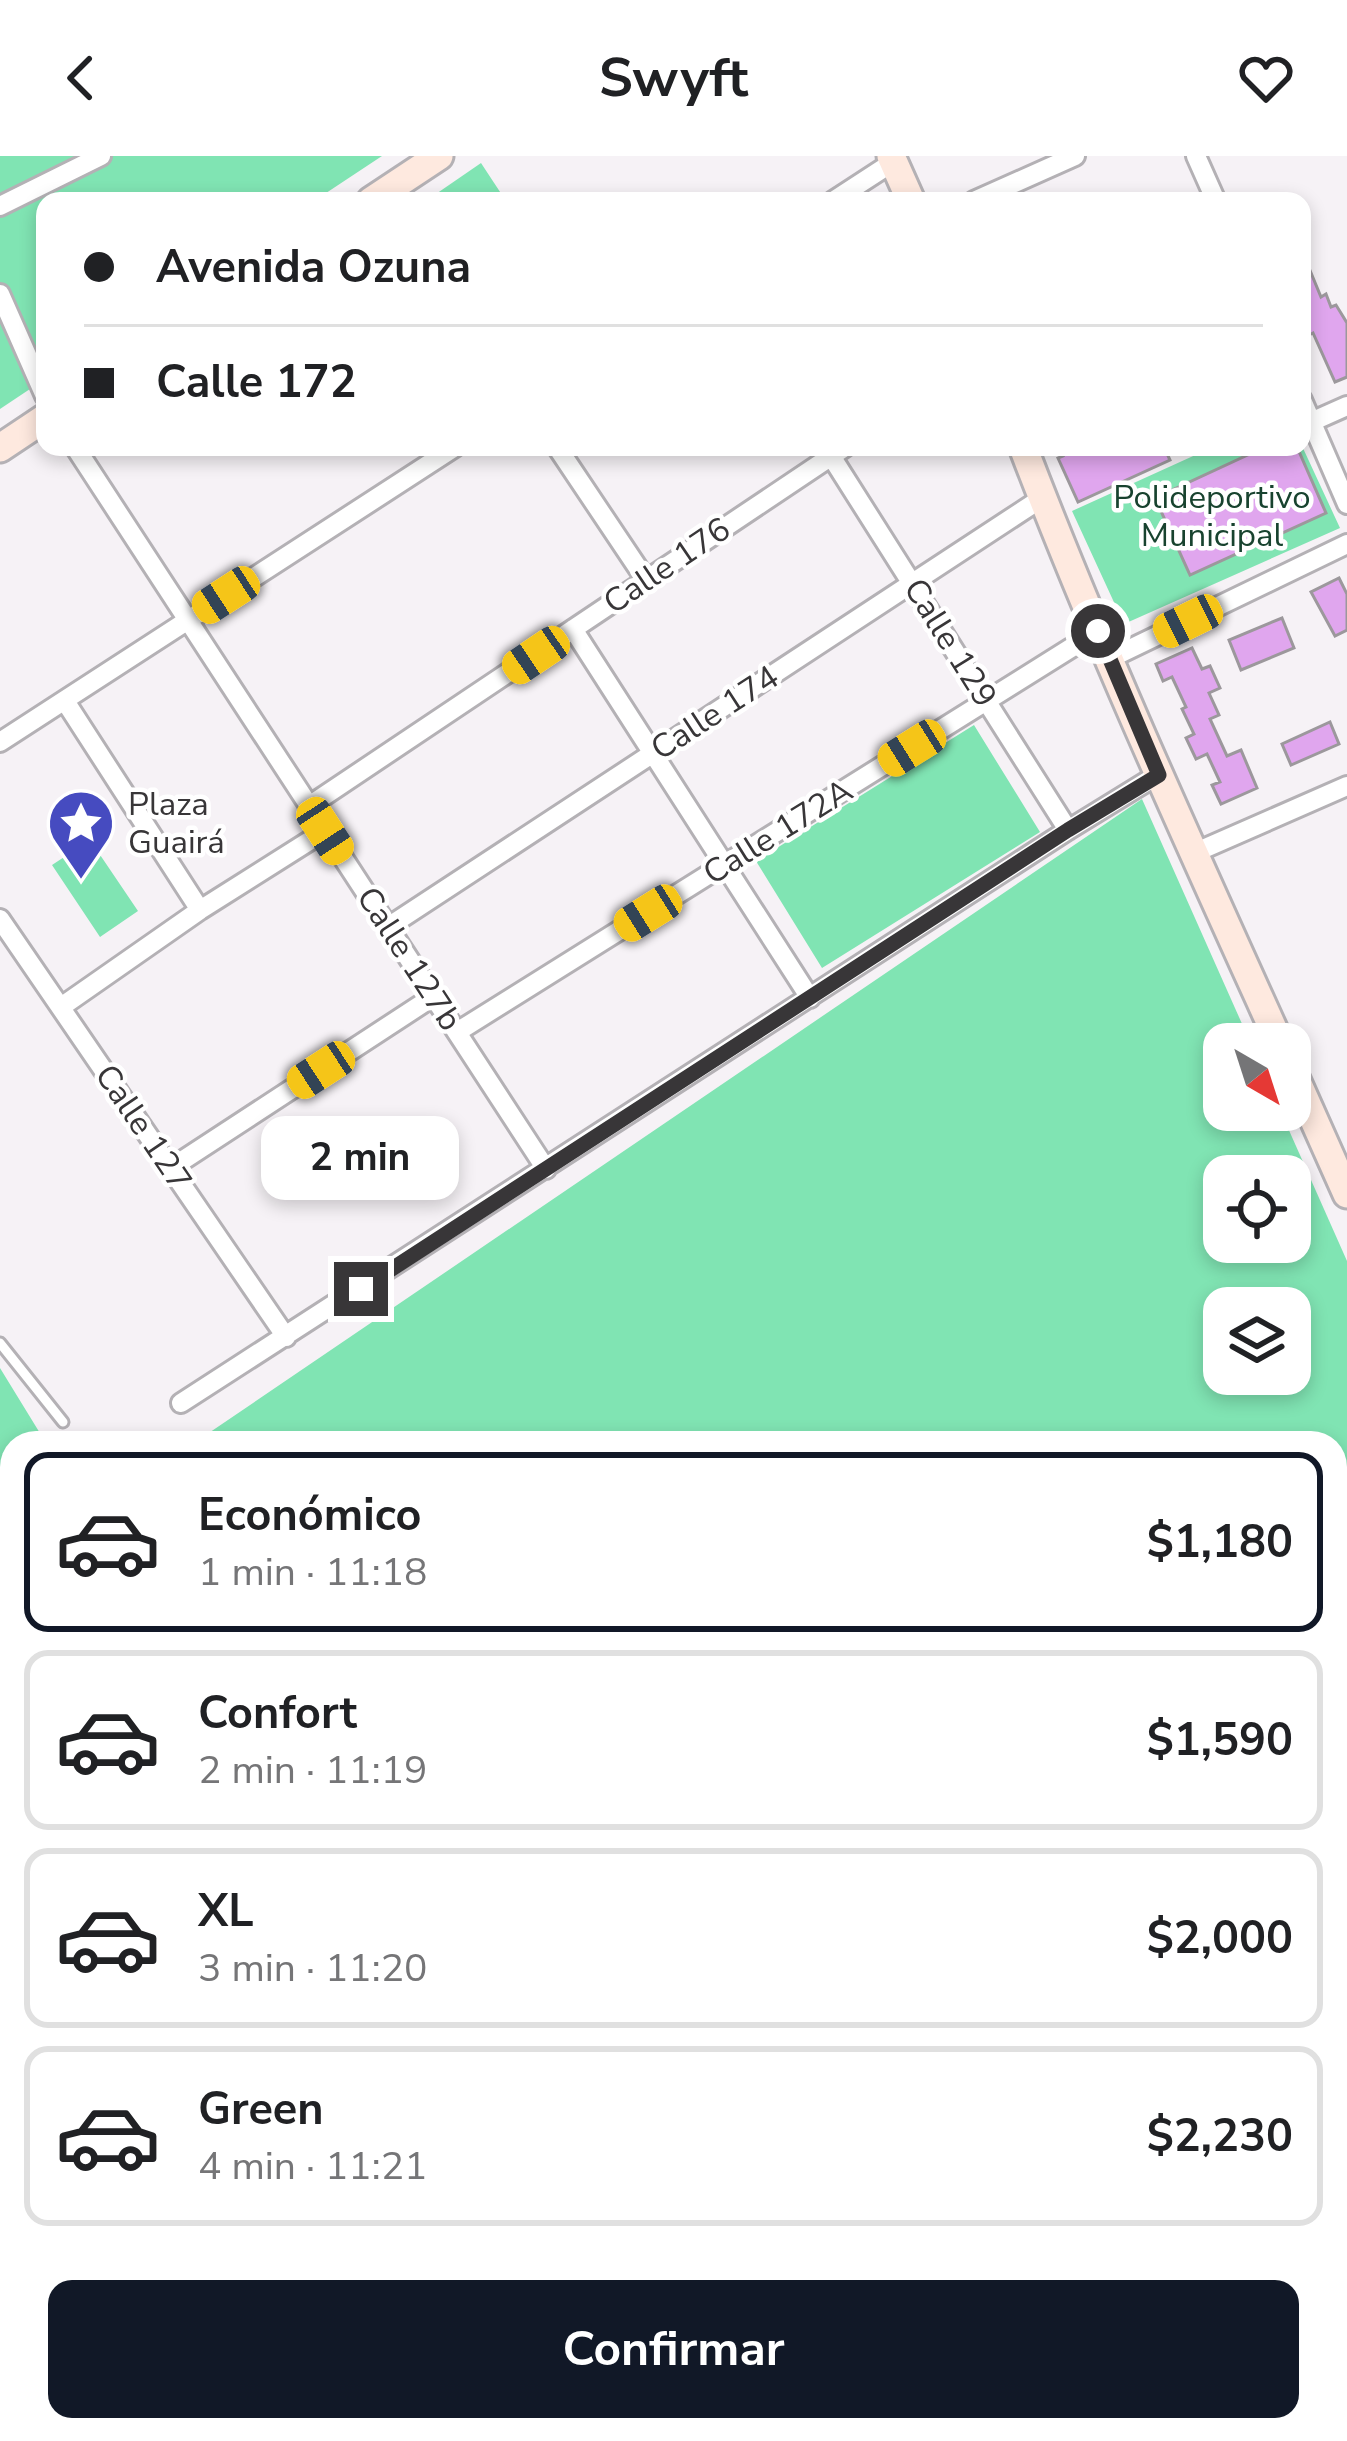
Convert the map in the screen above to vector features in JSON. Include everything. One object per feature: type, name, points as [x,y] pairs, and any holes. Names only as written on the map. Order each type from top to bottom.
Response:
[{"type":"main road","points":[[392,192],[439,156]]},
{"type":"main road","points":[[892,159],[907,192]]},
{"type":"main road","points":[[0,448],[36,424]]},
{"type":"main road","points":[[1029,456],[1109,659],[1271,1023]]},
{"type":"main road","points":[[1311,1100],[1337,1142],[1347,1194]]},
{"type":"street","points":[[0,206],[101,156]]},
{"type":"street","points":[[994,192],[1075,156]]},
{"type":"street","points":[[1196,156],[1212,192]]},
{"type":"street","points":[[846,192],[892,159]]},
{"type":"street","points":[[0,294],[36,376]]},
{"type":"street","points":[[1347,406],[1311,422],[1347,504]]},
{"type":"street","name":"Calle 127b","points":[[81,456],[546,1169]]},
{"type":"street","points":[[0,742],[441,456]]},
{"type":"street","points":[[563,456],[646,580]]},
{"type":"street","name":"Calle 176","points":[[309,806],[832,456]]},
{"type":"street","name":"Calle 129","points":[[840,456],[913,584],[1068,830]]},
{"type":"street","name":"Calle 174","points":[[388,927],[1042,498]]},
{"type":"street","points":[[1109,659],[1347,544]]},
{"type":"street","points":[[573,629],[810,998]]},
{"type":"street","name":"Calle 172A","points":[[457,1032],[1098,631]]},
{"type":"street","points":[[65,700],[200,910]]},
{"type":"street","points":[[182,1403],[1159,775]]},
{"type":"street","points":[[1194,853],[1347,786]]},
{"type":"street","points":[[61,1007],[200,910],[325,831]]},
{"type":"street","name":"Calle 127","points":[[0,919],[286,1337]]},
{"type":"street","points":[[171,1168],[434,997]]},
{"type":"lane","points":[[0,1343],[63,1422]]},
{"type":"green space","points":[[0,156],[382,156],[328,192],[36,192],[36,385],[0,409]]},
{"type":"green space","points":[[481,163],[500,192],[439,192]]},
{"type":"green space","name":"Polideportivo Municipal","points":[[1193,456],[1307,456],[1340,528],[1124,624],[1072,511]]},
{"type":"green space","points":[[974,725],[1040,832],[822,968],[756,861]]},
{"type":"green space","points":[[1142,799],[1242,1023],[1203,1023],[1203,1131],[1289,1131],[1300,1155],[1203,1155],[1203,1263],[1311,1263],[1311,1180],[1347,1261],[1347,1431],[212,1431]]},
{"type":"green space","points":[[90,840],[138,911],[100,937],[52,865]]},
{"type":"green space","points":[[0,1368],[39,1431],[0,1431]]},
{"type":"building","points":[[1311,273],[1321,297],[1326,294],[1347,323],[1347,377],[1335,382],[1313,333]]},
{"type":"building","points":[[1168,456],[1170,460],[1078,502],[1058,458]]},
{"type":"building","points":[[1246,456],[1301,456],[1326,513],[1190,575],[1155,498]]},
{"type":"building","points":[[1339,578],[1347,594],[1347,630],[1335,636],[1311,592]]},
{"type":"building","points":[[1282,618],[1294,648],[1241,670],[1229,640]]},
{"type":"building","points":[[1192,648],[1202,669],[1210,666],[1220,688],[1209,693],[1219,715],[1210,719],[1227,756],[1241,750],[1257,788],[1221,804],[1212,785],[1220,782],[1207,754],[1196,759],[1186,738],[1194,734],[1182,709],[1186,707],[1172,677],[1163,681],[1156,664]]},
{"type":"building","points":[[1330,722],[1339,744],[1291,765],[1282,744]]},
{"type":"place","name":"Plaza Guairá","points":[[81,882]]},
{"type":"route","points":[[361,1289],[1159,775],[1098,631]]}]
